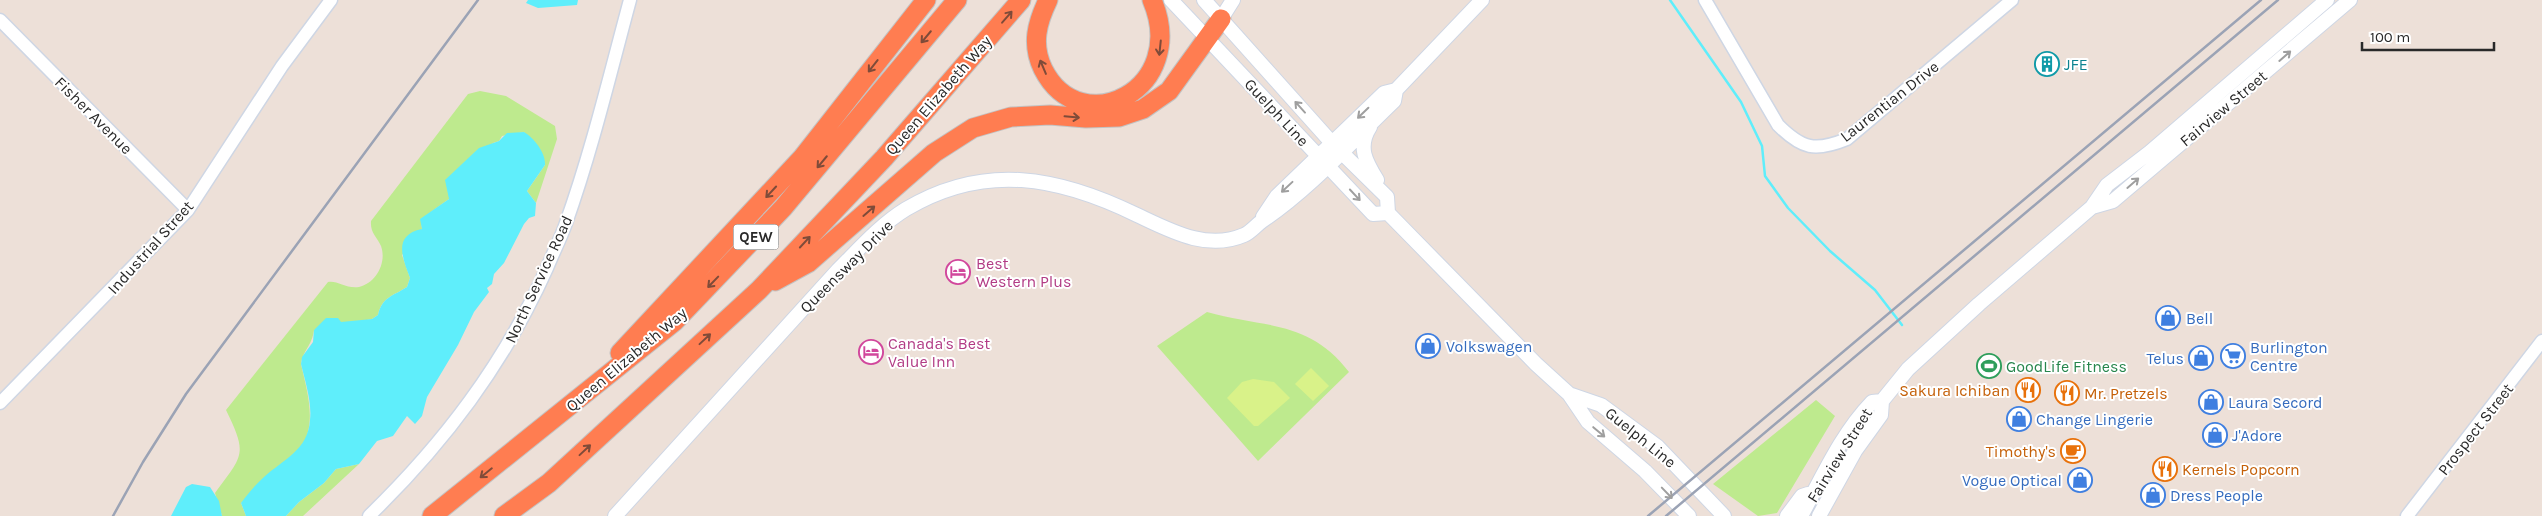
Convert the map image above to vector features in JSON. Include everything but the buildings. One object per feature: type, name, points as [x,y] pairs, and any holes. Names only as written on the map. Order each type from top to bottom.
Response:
[{"type":"highway","points":[[524,442],[599,376],[802,158],[926,0]]},
{"type":"highway","name":"Queen Elizabeth Way","points":[[432,516],[675,321],[783,208],[957,0]]},
{"type":"highway","name":"Queen Elizabeth Way","points":[[504,516],[550,483],[759,290],[884,158],[1021,0]]},
{"type":"highway","points":[[1048,0],[1036,28],[1036,44],[1041,65],[1050,83],[1061,93],[1076,100],[1093,104],[1111,103],[1130,95],[1148,79],[1159,56],[1161,38],[1152,0]]},
{"type":"highway","points":[[759,290],[808,263],[934,153],[973,128],[1011,117],[1050,115],[1086,118],[1119,116],[1144,109],[1169,91],[1221,19]]},
{"type":"main road","name":"Guelph Line","points":[[1171,0],[1373,214],[1388,212],[1536,364],[1569,394],[1588,422],[1645,471],[1689,516]]},
{"type":"main road","name":"Guelph Line","points":[[1204,0],[1337,147],[1387,197]]},
{"type":"main road","points":[[1221,19],[1233,0]]},
{"type":"main road","points":[[1337,147],[1384,93],[1396,90],[1482,0]]},
{"type":"main road","name":"Fairview Street","points":[[1819,516],[1855,452],[1881,415],[1882,401],[1908,368],[1978,304],[2092,207],[2108,185],[2145,157],[2327,0]]},
{"type":"main road","name":"Fairview Street","points":[[2092,207],[2113,200],[2350,0]]},
{"type":"main road","points":[[1337,147],[1376,118],[1394,101],[1396,90]]},
{"type":"main road","points":[[1376,118],[1366,133],[1363,152],[1387,197],[1388,212]]},
{"type":"main road","name":"Queensway Drive","points":[[615,516],[838,270],[890,221],[907,209],[932,197],[976,182],[1038,180],[1074,188],[1195,240],[1215,242],[1245,234],[1287,205],[1337,147]]},
{"type":"main road","name":"Guelph Line","points":[[1569,394],[1601,405],[1658,447],[1711,500],[1724,516]]},
{"type":"main road","name":"Fairview Street","points":[[1801,516],[1830,462],[1866,408],[1872,402],[1882,401]]},
{"type":"main road","points":[[1787,516],[1802,496],[1815,490]]},
{"type":"main road","points":[[1711,500],[1734,516]]},
{"type":"street","name":"Industrial Street","points":[[0,404],[188,210],[282,66],[332,0]]},
{"type":"street","name":"North Service Road","points":[[369,516],[403,483],[470,403],[499,361],[537,289],[566,224],[630,0]]},
{"type":"street","name":"Laurentian Drive","points":[[1705,0],[1778,125],[1791,138],[1807,147],[1827,147],[1847,139],[2012,0]]},
{"type":"street","name":"Fisher Avenue","points":[[0,20],[188,210]]},
{"type":"street","name":"Prospect Street","points":[[2407,516],[2542,341]]},
{"type":"green space","points":[[480,91],[506,96],[555,126],[557,139],[536,203],[527,191],[545,165],[524,132],[502,136],[499,141],[493,143],[449,199],[421,219],[422,229],[402,255],[410,278],[407,287],[385,301],[378,315],[372,319],[314,330],[301,364],[308,395],[310,416],[307,437],[302,447],[241,503],[246,516],[222,516],[215,493],[237,462],[240,446],[226,410],[328,282],[359,287],[375,277],[381,265],[382,252],[381,246],[373,232],[371,221],[468,94]]},
{"type":"green space","points":[[1207,312],[1284,328],[1301,334],[1318,343],[1334,355],[1349,372],[1258,461],[1157,346]]},
{"type":"green space","points":[[1311,368],[1329,386],[1313,401],[1295,384]]},
{"type":"green space","points":[[1253,379],[1274,382],[1290,398],[1258,426],[1254,426],[1227,398],[1242,382]]},
{"type":"green space","points":[[1816,400],[1835,416],[1777,513],[1758,516],[1713,484]]},
{"type":"green space","points":[[359,464],[303,516],[286,516],[299,502],[324,483],[336,469]]},
{"type":"water","points":[[528,0],[578,0],[577,5],[538,8],[526,3]]},
{"type":"water","points":[[524,132],[539,146],[545,160],[545,165],[527,191],[536,203],[535,216],[529,218],[524,224],[504,263],[494,274],[492,284],[487,288],[489,292],[474,312],[458,345],[427,397],[422,416],[415,424],[407,416],[393,436],[377,441],[359,464],[336,469],[324,483],[299,502],[286,516],[246,516],[241,503],[261,480],[294,453],[305,439],[310,420],[310,406],[301,364],[302,357],[313,342],[314,330],[326,318],[338,318],[341,322],[372,319],[378,315],[385,301],[407,287],[410,278],[404,262],[403,242],[407,236],[422,229],[420,219],[449,199],[445,180],[479,148],[499,141],[507,133]]},
{"type":"water","points":[[192,484],[210,487],[219,501],[222,516],[171,516],[186,487]]},
{"type":"waterway","points":[[1670,0],[1741,102],[1762,146],[1765,176],[1788,208],[1830,251],[1875,290],[1902,325]]},
{"type":"railway","points":[[113,516],[143,462],[186,394],[478,0]]},
{"type":"railway","points":[[1648,516],[2261,0]]},
{"type":"railway","points":[[1666,516],[2278,0]]},
{"type":"place","name":"JFE","points":[[2047,64]]},
{"type":"place","name":"Best Western Plus","points":[[958,272]]},
{"type":"place","name":"Bell","points":[[2168,318]]},
{"type":"place","name":"Volkswagen","points":[[1428,346]]},
{"type":"place","name":"Canada's Best Value Inn","points":[[871,352]]},
{"type":"place","name":"Burlington Centre","points":[[2233,356]]},
{"type":"place","name":"Telus","points":[[2201,358]]},
{"type":"place","name":"GoodLife Fitness","points":[[1989,366]]},
{"type":"place","name":"Sakura Ichiban","points":[[2028,390]]},
{"type":"place","name":"Mr. Pretzels","points":[[2067,393]]},
{"type":"place","name":"Laura Secord","points":[[2211,402]]},
{"type":"place","name":"Change Lingerie","points":[[2019,419]]},
{"type":"place","name":"J'Adore","points":[[2215,435]]},
{"type":"place","name":"Timothy's","points":[[2073,451]]},
{"type":"place","name":"Kernels Popcorn","points":[[2165,469]]},
{"type":"place","name":"Vogue Optical","points":[[2080,480]]},
{"type":"place","name":"Dress People","points":[[2153,495]]}]
